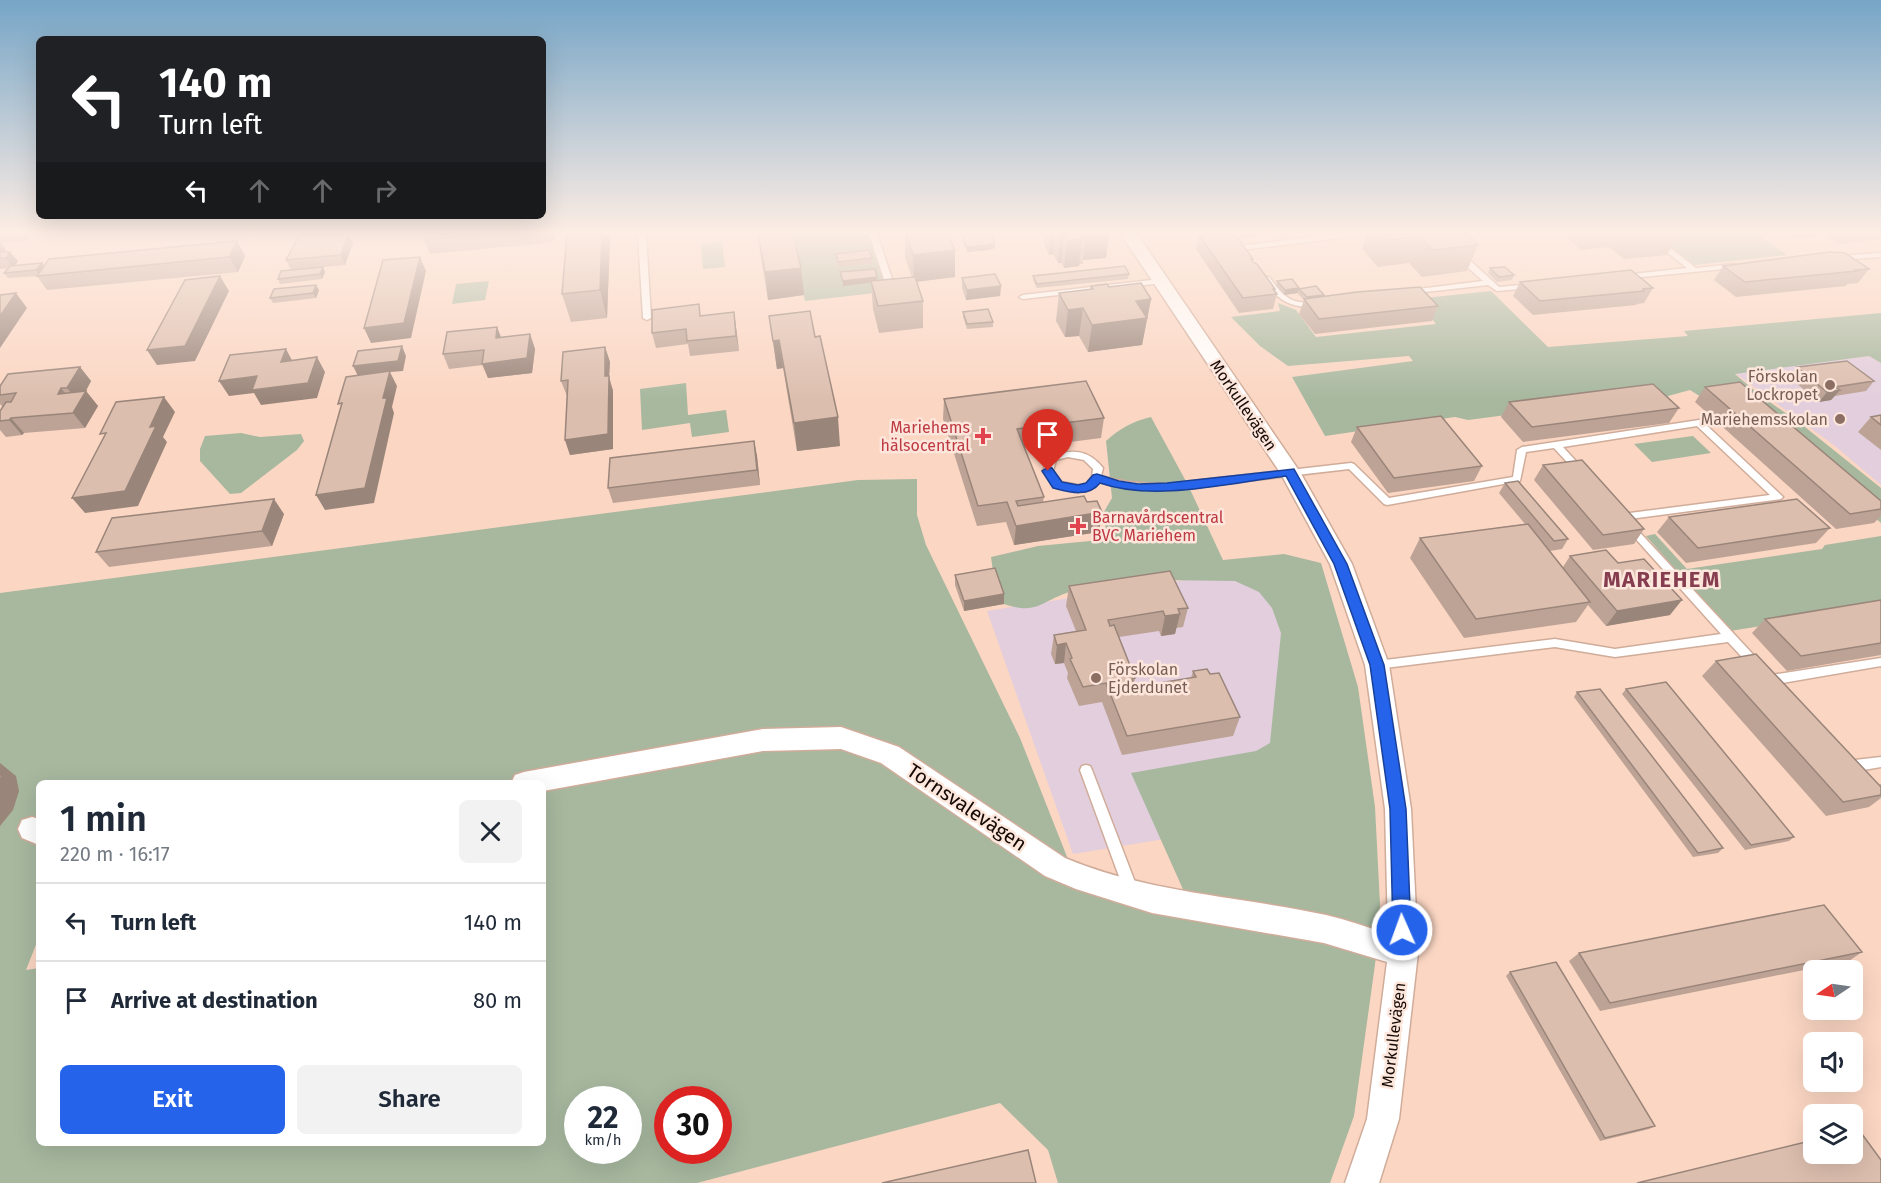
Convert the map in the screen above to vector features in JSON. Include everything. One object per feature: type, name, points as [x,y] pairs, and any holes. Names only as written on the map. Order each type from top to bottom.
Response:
[{"type":"street","name":"Morkullevägen","points":[[1166,289],[1290,472],[1341,564],[1377,665],[1398,809],[1403,953],[1383,1119],[1362,1183]]},
{"type":"street","name":"Tornsvalevägen","points":[[541,780],[763,740],[841,738],[891,755],[1055,867],[1075,877],[1132,893],[1326,930],[1403,953]]},
{"type":"lane","points":[[645,289],[647,318]]},
{"type":"lane","points":[[1023,297],[1090,289]]},
{"type":"lane","points":[[1274,289],[1282,299],[1301,306],[1325,303]]},
{"type":"lane","points":[[1395,294],[1433,289]]},
{"type":"lane","points":[[1097,478],[1118,485],[1138,488],[1167,487],[1351,466],[1387,501],[1516,479],[1522,450],[1699,423],[1778,497],[1619,514],[1775,685],[1881,662]]},
{"type":"lane","points":[[1556,444],[1585,477]]},
{"type":"lane","points":[[1068,454],[1087,457],[1098,468],[1097,478],[1090,487],[1078,489],[1058,485],[1048,471],[1052,458],[1068,454]]},
{"type":"lane","points":[[1377,665],[1555,643],[1615,653],[1730,637]]},
{"type":"lane","points":[[1844,759],[1852,767],[1881,762]]},
{"type":"lane","points":[[1086,770],[1132,893]]},
{"type":"shaded area","name":"Mariehemsskolan","points":[[1869,356],[1881,363],[1881,485],[1835,446],[1735,373]]},
{"type":"shaded area","points":[[1292,563],[1340,810],[1073,854],[987,611]]},
{"type":"green space","points":[[455,289],[487,289],[485,300],[452,304]]},
{"type":"green space","points":[[802,289],[892,291],[805,301]]},
{"type":"green space","points":[[1491,291],[1548,347],[1688,336],[1684,331],[1881,313],[1881,363],[1869,356],[1735,374],[1881,488],[1881,523],[1737,397],[1701,397],[1690,390],[1668,396],[1669,403],[1645,397],[1468,420],[1455,417],[1325,436],[1292,377],[1413,361],[1409,356],[1288,366],[1260,346],[1231,317],[1280,311],[1278,303],[1296,310],[1316,337],[1436,324],[1415,299]]},
{"type":"green space","points":[[686,383],[688,415],[726,410],[729,432],[692,437],[690,423],[642,430],[640,389]]},
{"type":"green space","points":[[1151,417],[1188,485],[1223,560],[1284,554],[1321,563],[1358,687],[1375,807],[1380,904],[1377,950],[1354,1116],[1330,1183],[1058,1183],[1048,1150],[1000,1103],[697,1183],[0,1183],[0,593],[858,480],[917,479],[917,515],[926,545],[1020,738],[1075,877],[1190,905],[1131,773],[1256,751],[1270,743],[1281,633],[1272,608],[1259,592],[1235,581],[1159,580],[1069,592],[1031,608],[1015,607],[1004,604],[994,578],[991,557],[1038,546],[1111,539],[1101,517],[1112,498],[1106,441],[1127,426]]},
{"type":"green space","points":[[241,433],[260,437],[301,434],[304,441],[297,450],[241,493],[230,494],[200,461],[200,449],[205,436]]},
{"type":"green space","points":[[1693,436],[1711,453],[1652,462],[1634,444]]},
{"type":"green space","points":[[1655,534],[1687,569],[1822,549],[1825,545],[1881,536],[1881,607],[1730,631],[1646,536]]},
{"type":"building","points":[[180,289],[213,289],[185,346],[147,350]]},
{"type":"building","points":[[274,289],[314,289],[313,293],[270,298]]},
{"type":"building","points":[[375,289],[412,289],[404,323],[364,328]]},
{"type":"building","points":[[562,289],[600,289],[600,290],[562,294]]},
{"type":"building","points":[[873,289],[919,289],[923,301],[878,306]]},
{"type":"building","points":[[1091,289],[1145,289],[1151,299],[1136,301],[1147,318],[1092,325],[1083,308],[1068,310],[1059,293]]},
{"type":"building","points":[[1237,289],[1273,289],[1277,294],[1243,298]]},
{"type":"building","points":[[1299,289],[1319,289],[1324,295],[1307,297]]},
{"type":"building","points":[[1422,289],[1438,306],[1319,319],[1304,299],[1357,292]]},
{"type":"building","points":[[1528,289],[1644,291],[1540,301]]},
{"type":"building","points":[[16,293],[0,316],[0,295]]},
{"type":"building","points":[[699,304],[700,316],[734,312],[736,336],[687,341],[686,329],[652,333],[652,310]]},
{"type":"building","points":[[988,309],[993,322],[967,324],[963,312]]},
{"type":"building","points":[[810,311],[815,337],[820,336],[838,417],[794,423],[779,340],[773,341],[769,316]]},
{"type":"building","points":[[497,327],[496,338],[530,334],[527,358],[482,364],[484,350],[443,354],[447,332]]},
{"type":"building","points":[[402,346],[398,361],[353,366],[358,351]]},
{"type":"building","points":[[605,347],[605,376],[609,376],[608,434],[565,440],[568,380],[561,381],[563,352]]},
{"type":"building","points":[[286,349],[281,362],[317,357],[308,383],[252,390],[257,376],[219,381],[230,355]]},
{"type":"building","points":[[1847,361],[1874,381],[1835,387],[1840,390],[1827,392],[1797,367]]},
{"type":"building","points":[[80,367],[67,388],[61,388],[58,394],[86,391],[73,413],[0,421],[0,411],[6,402],[11,402],[16,393],[0,395],[0,386],[8,374]]},
{"type":"building","points":[[390,371],[383,398],[387,398],[365,488],[316,495],[342,403],[338,404],[346,377]]},
{"type":"building","points":[[1086,381],[1104,418],[1017,429],[1044,497],[1016,501],[1018,506],[1084,496],[1087,502],[1097,501],[1102,512],[1016,526],[1007,502],[978,506],[944,399]]},
{"type":"building","points":[[1740,382],[1881,501],[1881,509],[1850,514],[1705,387]]},
{"type":"building","points":[[1653,384],[1679,408],[1532,427],[1509,402]]},
{"type":"building","points":[[164,397],[150,427],[156,426],[125,491],[72,498],[106,433],[100,434],[116,402]]},
{"type":"building","points":[[1881,415],[1881,425],[1871,417]]},
{"type":"building","points":[[1441,416],[1482,466],[1394,478],[1357,427]]},
{"type":"building","points":[[754,441],[757,470],[608,488],[610,458]]},
{"type":"building","points":[[1582,460],[1644,529],[1603,535],[1543,465]]},
{"type":"building","points":[[1518,481],[1568,539],[1554,541],[1505,483]]},
{"type":"building","points":[[274,499],[262,531],[96,552],[112,518]]},
{"type":"building","points":[[1797,499],[1830,528],[1698,548],[1669,517]]},
{"type":"building","points":[[1528,524],[1590,602],[1476,619],[1420,538]]},
{"type":"building","points":[[1606,550],[1618,563],[1644,559],[1682,600],[1617,611],[1570,556]]},
{"type":"building","points":[[995,568],[1004,594],[964,601],[955,575]]},
{"type":"building","points":[[1170,571],[1188,608],[1178,609],[1180,614],[1165,616],[1163,611],[1108,620],[1110,626],[1114,625],[1135,678],[1132,679],[1135,687],[1196,677],[1193,671],[1207,669],[1210,674],[1219,673],[1240,717],[1127,736],[1106,683],[1083,687],[1070,659],[1072,658],[1066,643],[1057,645],[1054,635],[1086,630],[1069,586]]},
{"type":"building","points":[[1881,600],[1881,643],[1801,656],[1765,619]]},
{"type":"building","points":[[1756,654],[1881,787],[1881,795],[1843,802],[1716,661]]},
{"type":"building","points":[[1666,682],[1794,837],[1751,845],[1626,689]]},
{"type":"building","points":[[1600,689],[1723,848],[1698,853],[1577,692]]},
{"type":"building","points":[[1824,905],[1862,952],[1822,960],[1803,960],[1803,964],[1610,1003],[1579,953]]},
{"type":"building","points":[[1556,962],[1655,1126],[1605,1138],[1510,972]]},
{"type":"building","points":[[1863,1135],[1881,1160],[1881,1183],[1637,1183],[1803,1143],[1803,1164],[1863,1164]]},
{"type":"building","points":[[1028,1150],[1036,1183],[882,1183]]},
{"type":"place","name":"Förskolan Lockropet","points":[[1830,385]]},
{"type":"place","name":"Mariehemsskolan","points":[[1840,419]]},
{"type":"place","name":"Mariehems hälsocentral","points":[[983,436]]},
{"type":"place","name":"Barnavårdscentral BVC Mariehem","points":[[1078,526]]},
{"type":"place","name":"Förskolan Ejderdunet","points":[[1096,678]]},
{"type":"district","name":"MARIEHEM","points":[[1662,579]]},
{"type":"route","points":[[1048,471],[1058,485],[1078,489],[1090,487],[1097,478],[1118,485],[1138,488],[1167,487],[1290,472],[1341,564],[1377,665],[1398,809],[1402,930]]}]
